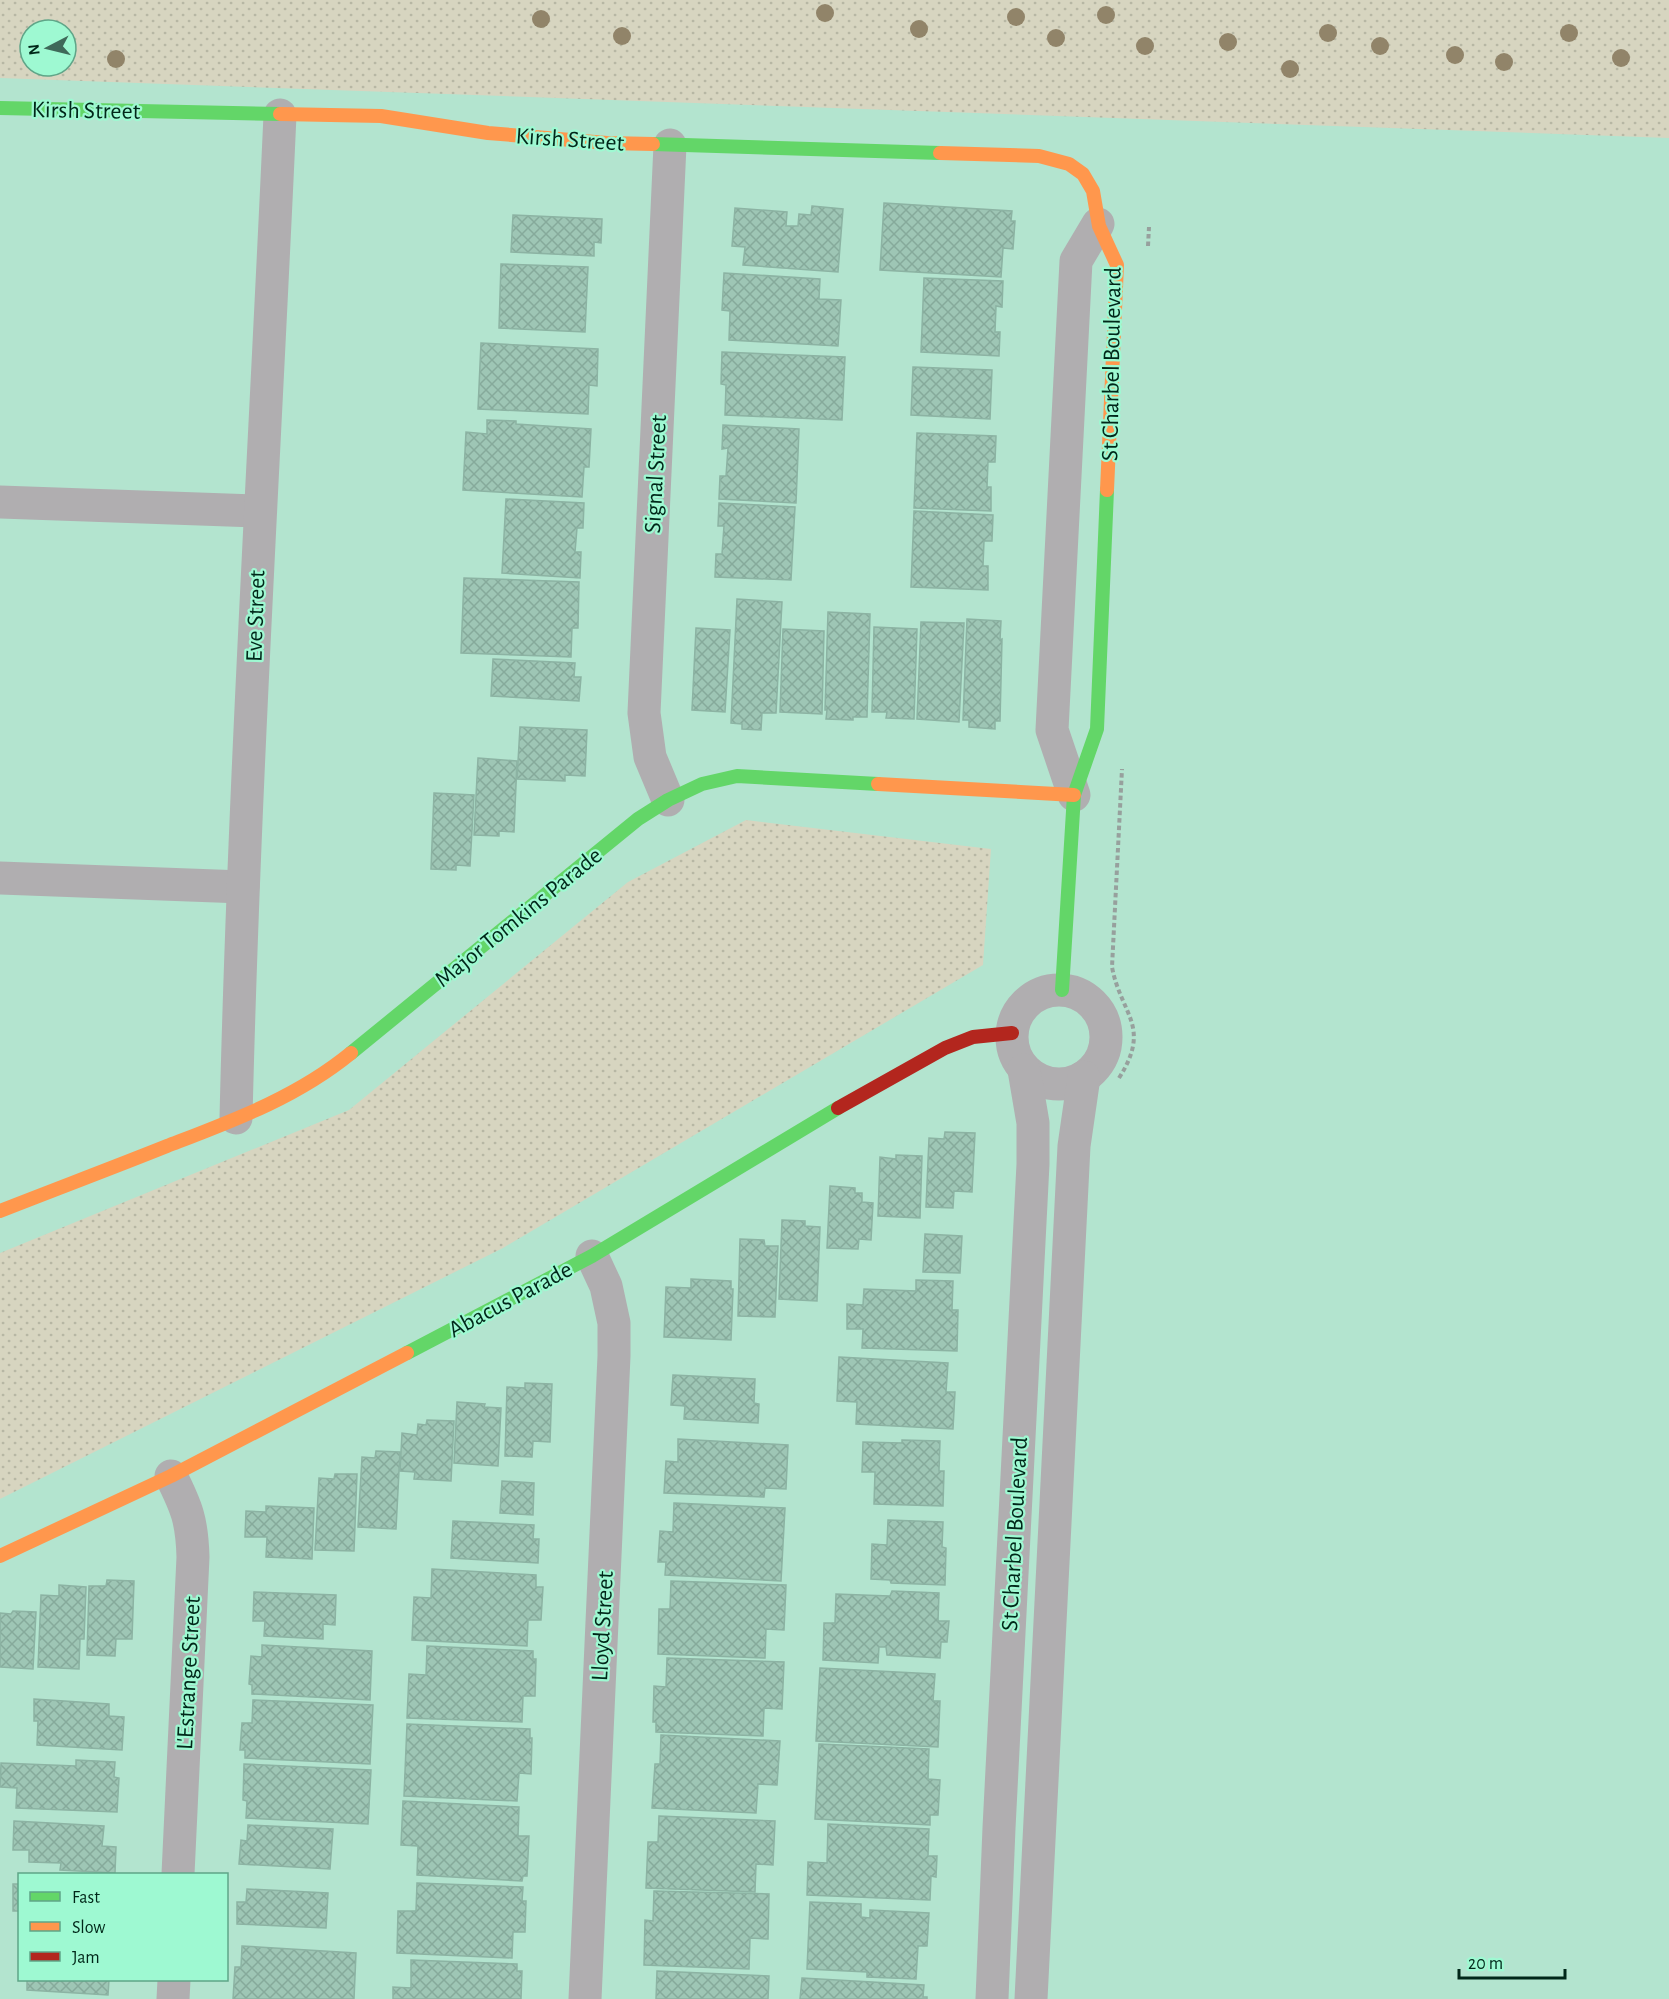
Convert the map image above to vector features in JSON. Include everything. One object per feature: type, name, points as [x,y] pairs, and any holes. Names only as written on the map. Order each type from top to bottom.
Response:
[{"type":"street","name":"Kirsh Street","points":[[0,108],[381,116],[522,137],[670,145],[1039,156],[1058,159],[1076,166],[1089,181],[1098,224]]},
{"type":"street","name":"Eve Street","points":[[236,1118],[259,512],[280,115]]},
{"type":"street","name":"Signal Street","points":[[668,800],[650,757],[645,713],[670,145]]},
{"type":"street","name":"St Charbel Boulevard","points":[[1074,795],[1052,730],[1076,261],[1098,224]]},
{"type":"street","name":"St Charbel Boulevard","points":[[1062,990],[1074,795],[1097,729],[1117,265],[1098,224]]},
{"type":"street","points":[[0,502],[259,512]]},
{"type":"street","name":"Major Tomkins Parade","points":[[0,1211],[290,1095],[329,1071],[639,819],[668,800],[702,784],[737,776],[1074,795]]},
{"type":"street","points":[[0,878],[243,887]]},
{"type":"street","points":[[1062,990],[1076,993],[1089,1000],[1099,1012],[1105,1026],[1106,1041],[1103,1055],[1095,1068],[1084,1077],[1072,1083],[1047,1083],[1024,1070],[1013,1047],[1012,1033],[1015,1019],[1023,1006],[1034,997],[1047,991],[1062,990]]},
{"type":"street","name":"Abacus Parade","points":[[0,1556],[171,1476],[592,1256],[872,1088],[945,1048],[974,1037],[1012,1033]]},
{"type":"street","name":"St Charbel Boulevard","points":[[992,1999],[1033,1164],[1033,1123],[1024,1070]]},
{"type":"street","name":"St Charbel Boulevard","points":[[1031,1999],[1074,1146],[1084,1077]]},
{"type":"street","name":"Lloyd Street","points":[[585,1999],[614,1356],[614,1323],[606,1286],[592,1256]]},
{"type":"street","name":"L'Estrange Street","points":[[171,1476],[184,1502],[192,1530],[193,1557],[178,1873]]},
{"type":"street","points":[[173,1999],[174,1981]]},
{"type":"shaded area","points":[[0,0],[1669,0],[1669,138],[0,78]]},
{"type":"shaded area","points":[[746,820],[991,849],[983,965],[503,1248],[0,1499],[0,1253],[349,1110],[628,882]]},
{"type":"building","points":[[884,203],[1012,211],[1011,221],[1015,221],[1013,249],[1003,248],[1001,277],[880,270]]},
{"type":"building","points":[[812,206],[843,209],[838,272],[743,265],[745,247],[732,246],[735,208],[787,212],[786,226],[798,226],[799,214],[811,215]]},
{"type":"building","points":[[513,215],[602,219],[601,243],[594,242],[594,256],[511,252]]},
{"type":"building","points":[[501,264],[588,267],[585,332],[499,328]]},
{"type":"building","points":[[724,273],[820,279],[819,299],[841,300],[838,346],[729,340],[730,311],[722,310]]},
{"type":"building","points":[[924,278],[1003,281],[1002,307],[996,306],[995,332],[1000,332],[999,356],[921,352]]},
{"type":"building","points":[[481,343],[598,349],[597,386],[589,385],[588,414],[478,409]]},
{"type":"building","points":[[722,352],[845,357],[842,420],[725,415],[726,385],[721,384]]},
{"type":"building","points":[[913,367],[992,370],[990,419],[911,415]]},
{"type":"building","points":[[487,420],[591,429],[589,467],[584,467],[582,497],[463,490],[466,432],[487,434]]},
{"type":"building","points":[[723,425],[799,429],[796,503],[719,499],[720,476],[726,476],[728,448],[722,449]]},
{"type":"building","points":[[917,433],[996,436],[995,462],[988,462],[987,487],[991,487],[991,511],[914,508]]},
{"type":"building","points":[[506,499],[584,503],[583,528],[577,528],[575,552],[581,552],[580,578],[502,573]]},
{"type":"building","points":[[719,503],[795,507],[791,580],[715,577],[716,554],[722,554],[724,526],[718,526]]},
{"type":"building","points":[[914,511],[993,515],[992,541],[984,541],[983,566],[988,566],[988,590],[911,587]]},
{"type":"building","points":[[464,578],[579,582],[578,628],[572,628],[571,657],[461,653]]},
{"type":"building","points":[[737,599],[782,602],[776,713],[762,713],[761,730],[742,729],[742,724],[731,723]]},
{"type":"building","points":[[828,612],[870,614],[867,717],[853,717],[853,720],[826,719]]},
{"type":"building","points":[[967,619],[1001,621],[1000,721],[995,721],[995,729],[969,727],[969,720],[963,720]]},
{"type":"building","points":[[921,622],[964,623],[959,722],[917,719]]},
{"type":"building","points":[[874,627],[917,629],[914,719],[886,718],[887,712],[872,712]]},
{"type":"building","points":[[696,628],[730,630],[725,712],[692,710]]},
{"type":"building","points":[[783,629],[824,631],[822,714],[780,712]]},
{"type":"building","points":[[493,659],[575,663],[574,677],[581,677],[579,701],[491,696]]},
{"type":"building","points":[[520,727],[587,730],[585,776],[565,775],[565,781],[517,779]]},
{"type":"building","points":[[478,758],[517,761],[514,832],[499,831],[499,836],[474,835]]},
{"type":"building","points":[[434,793],[474,795],[470,866],[456,865],[456,870],[431,869]]},
{"type":"building","points":[[945,1132],[975,1133],[972,1192],[954,1191],[953,1208],[926,1207],[929,1138],[944,1139]]},
{"type":"building","points":[[896,1155],[922,1156],[920,1218],[878,1216],[880,1157],[896,1159]]},
{"type":"building","points":[[830,1186],[855,1188],[855,1193],[862,1193],[862,1202],[873,1203],[871,1240],[859,1239],[858,1249],[827,1248]]},
{"type":"building","points":[[782,1220],[805,1221],[805,1226],[820,1227],[817,1301],[779,1299]]},
{"type":"building","points":[[925,1234],[962,1236],[960,1273],[923,1272]]},
{"type":"building","points":[[740,1239],[764,1240],[765,1246],[778,1246],[775,1317],[738,1316]]},
{"type":"building","points":[[691,1279],[731,1281],[731,1289],[733,1289],[731,1340],[664,1337],[666,1287],[691,1288]]},
{"type":"building","points":[[916,1280],[953,1281],[952,1310],[958,1310],[957,1351],[862,1348],[863,1329],[847,1329],[847,1304],[863,1305],[864,1289],[916,1291]]},
{"type":"building","points":[[839,1357],[948,1363],[946,1392],[955,1392],[953,1429],[856,1424],[857,1402],[837,1401]]},
{"type":"building","points":[[673,1375],[755,1379],[754,1403],[759,1404],[758,1423],[684,1419],[685,1406],[671,1405]]},
{"type":"building","points":[[525,1383],[552,1384],[550,1442],[533,1441],[532,1457],[505,1456],[507,1387],[525,1388]]},
{"type":"building","points":[[457,1402],[485,1404],[484,1407],[501,1408],[498,1466],[454,1463]]},
{"type":"building","points":[[427,1420],[454,1421],[451,1481],[414,1479],[415,1472],[400,1471],[402,1433],[417,1435],[418,1424],[426,1425]]},
{"type":"building","points":[[678,1439],[788,1445],[786,1489],[765,1488],[764,1497],[664,1493],[666,1461],[678,1462]]},
{"type":"building","points":[[902,1440],[940,1441],[939,1471],[944,1471],[943,1506],[874,1504],[875,1472],[862,1472],[863,1442],[902,1443]]},
{"type":"building","points":[[376,1451],[400,1452],[396,1529],[358,1527],[362,1457],[375,1458]]},
{"type":"building","points":[[335,1474],[357,1474],[354,1551],[315,1550],[319,1478],[334,1479]]},
{"type":"building","points":[[502,1481],[534,1483],[533,1515],[500,1513]]},
{"type":"building","points":[[674,1503],[785,1508],[781,1581],[665,1575],[666,1562],[658,1562],[660,1531],[673,1532]]},
{"type":"building","points":[[266,1506],[314,1508],[312,1559],[266,1557],[267,1537],[245,1537],[246,1511],[266,1512]]},
{"type":"building","points":[[888,1520],[943,1522],[942,1547],[946,1548],[945,1585],[891,1583],[890,1580],[871,1579],[872,1544],[887,1545]]},
{"type":"building","points":[[453,1521],[534,1525],[533,1539],[539,1539],[538,1563],[451,1558]]},
{"type":"building","points":[[432,1569],[536,1575],[536,1587],[543,1587],[541,1620],[528,1620],[527,1646],[412,1640],[414,1597],[431,1598]]},
{"type":"building","points":[[107,1580],[134,1581],[132,1639],[116,1639],[115,1656],[87,1655],[89,1586],[106,1586]]},
{"type":"building","points":[[671,1581],[786,1585],[784,1630],[766,1629],[765,1658],[658,1654],[659,1609],[670,1609]]},
{"type":"building","points":[[59,1585],[86,1587],[84,1639],[80,1639],[79,1669],[38,1667],[41,1595],[59,1596]]},
{"type":"building","points":[[892,1591],[939,1593],[938,1621],[949,1621],[947,1642],[941,1642],[940,1658],[887,1655],[886,1647],[879,1647],[878,1663],[823,1660],[824,1623],[835,1623],[836,1594],[890,1596]]},
{"type":"building","points":[[254,1592],[336,1595],[335,1625],[323,1624],[323,1639],[264,1636],[265,1621],[253,1621]]},
{"type":"building","points":[[13,1611],[36,1612],[33,1669],[0,1667],[0,1613],[11,1614]]},
{"type":"building","points":[[262,1645],[372,1651],[370,1700],[252,1694],[252,1685],[249,1684],[251,1656],[262,1657]]},
{"type":"building","points":[[427,1646],[533,1651],[533,1659],[536,1659],[535,1696],[523,1696],[522,1722],[407,1718],[409,1674],[426,1675]]},
{"type":"building","points":[[667,1658],[784,1662],[782,1709],[764,1708],[763,1736],[656,1732],[656,1722],[653,1722],[654,1686],[666,1687]]},
{"type":"building","points":[[820,1668],[935,1674],[933,1701],[940,1701],[938,1747],[816,1741]]},
{"type":"building","points":[[34,1699],[109,1704],[109,1716],[124,1717],[122,1750],[37,1745],[38,1721],[34,1721]]},
{"type":"building","points":[[253,1700],[373,1705],[370,1764],[245,1758],[245,1750],[240,1750],[242,1723],[252,1723]]},
{"type":"building","points":[[407,1724],[530,1729],[531,1774],[519,1773],[517,1801],[404,1796]]},
{"type":"building","points":[[661,1735],[780,1741],[777,1785],[758,1784],[756,1813],[652,1808],[655,1764],[660,1764]]},
{"type":"building","points":[[819,1744],[929,1749],[928,1779],[940,1780],[938,1815],[930,1815],[930,1825],[815,1819]]},
{"type":"building","points":[[76,1760],[115,1762],[114,1777],[119,1778],[117,1812],[16,1808],[17,1788],[0,1787],[1,1763],[76,1766]]},
{"type":"building","points":[[244,1764],[371,1770],[368,1824],[246,1818],[247,1801],[243,1800]]},
{"type":"building","points":[[403,1801],[519,1807],[518,1836],[529,1836],[527,1876],[523,1876],[522,1881],[417,1875],[418,1846],[401,1845]]},
{"type":"building","points":[[659,1816],[775,1821],[773,1865],[756,1864],[755,1892],[646,1888],[648,1842],[658,1842]]},
{"type":"building","points":[[14,1821],[104,1826],[102,1846],[116,1847],[115,1873],[60,1870],[61,1863],[29,1862],[29,1850],[13,1850]]},
{"type":"building","points":[[828,1824],[929,1829],[928,1856],[937,1856],[936,1877],[931,1876],[930,1900],[807,1895],[808,1862],[827,1863]]},
{"type":"building","points":[[248,1825],[333,1829],[330,1869],[239,1864],[241,1840],[247,1841]]},
{"type":"building","points":[[417,1883],[523,1887],[522,1901],[526,1901],[525,1932],[513,1932],[512,1958],[397,1953],[398,1911],[416,1911]]},
{"type":"building","points":[[13,1884],[18,1884],[18,1911],[13,1911]]},
{"type":"building","points":[[247,1889],[328,1893],[326,1928],[237,1924],[237,1902],[246,1902]]},
{"type":"building","points":[[654,1891],[769,1894],[768,1939],[750,1938],[749,1969],[644,1965],[645,1920],[653,1921]]},
{"type":"building","points":[[810,1902],[861,1904],[861,1917],[870,1918],[870,1910],[929,1913],[927,1946],[918,1946],[916,1979],[867,1977],[867,1972],[807,1969]]},
{"type":"building","points":[[242,1946],[356,1953],[354,1999],[233,1999],[235,1967],[241,1967]]},
{"type":"building","points":[[411,1960],[517,1964],[517,1971],[522,1971],[521,1999],[393,1999],[393,1987],[411,1988]]},
{"type":"building","points":[[657,1971],[769,1976],[768,1999],[656,1999]]},
{"type":"building","points":[[802,1978],[924,1985],[923,1997],[927,1999],[800,1999]]},
{"type":"building","points":[[27,1981],[109,1981],[108,1995],[27,1990]]},
{"type":"traffic: fast","points":[[0,108],[280,114]]},
{"type":"traffic: fast","points":[[653,144],[940,153]]},
{"type":"traffic: fast","points":[[1062,990],[1074,795],[1097,729],[1107,490]]},
{"type":"traffic: fast","points":[[351,1053],[638,819],[668,800],[702,784],[737,776],[878,784]]},
{"type":"traffic: fast","points":[[407,1353],[592,1256],[838,1108]]},
{"type":"traffic: slow","points":[[280,114],[381,116],[488,133],[607,143],[653,144]]},
{"type":"traffic: slow","points":[[940,153],[1039,156],[1069,164],[1083,174],[1093,191],[1099,226],[1117,265],[1107,490]]},
{"type":"traffic: slow","points":[[878,784],[1074,795]]},
{"type":"traffic: slow","points":[[0,1211],[263,1107],[308,1083],[351,1053]]},
{"type":"traffic: slow","points":[[0,1556],[171,1476],[407,1353]]},
{"type":"traffic: jam","points":[[838,1108],[945,1048],[973,1037],[1012,1033]]}]
